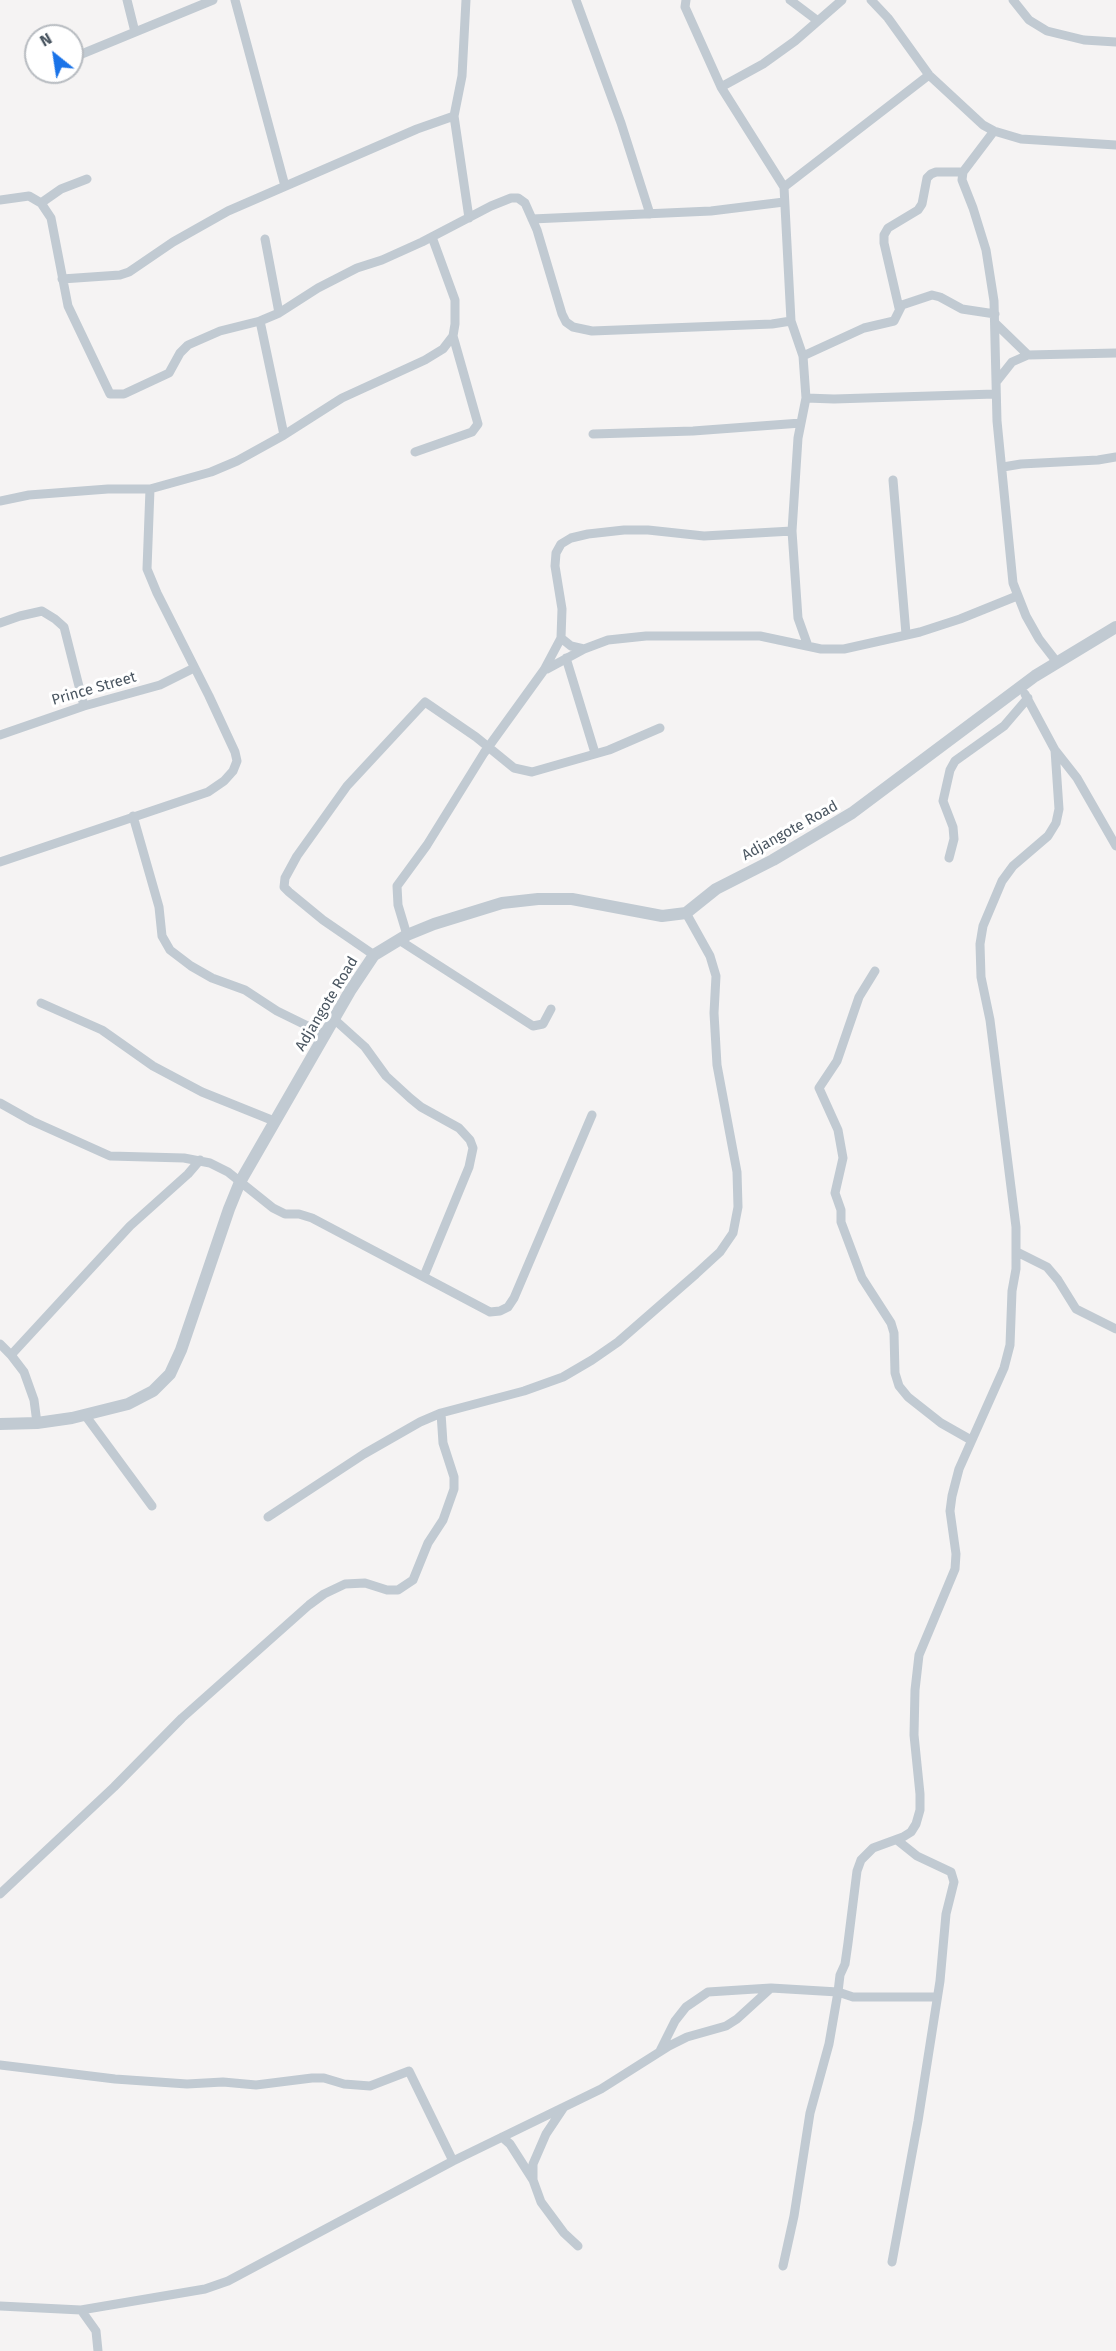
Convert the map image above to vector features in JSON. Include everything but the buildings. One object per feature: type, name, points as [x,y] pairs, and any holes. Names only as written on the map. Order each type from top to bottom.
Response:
[{"type":"street","points":[[127,0],[135,32]]},
{"type":"street","points":[[84,53],[213,0]]},
{"type":"street","points":[[235,0],[285,186]]},
{"type":"street","points":[[466,0],[462,76],[454,116],[469,218]]},
{"type":"street","points":[[576,0],[618,113],[650,214]]},
{"type":"street","points":[[686,0],[685,7],[721,87],[784,187],[791,321],[803,356],[806,398],[798,438],[792,531],[798,618],[808,646]]},
{"type":"street","points":[[790,0],[818,21]]},
{"type":"street","points":[[721,87],[763,64],[842,0]]},
{"type":"street","points":[[872,0],[888,18],[929,75],[983,125],[994,132],[1021,139],[1116,145]]},
{"type":"street","points":[[1013,0],[1029,20],[1047,31],[1084,40],[1116,42]]},
{"type":"street","points":[[784,187],[929,75]]},
{"type":"street","points":[[62,279],[120,275],[129,272],[173,242],[228,211],[417,129],[454,116]]},
{"type":"street","points":[[994,132],[963,171],[962,180],[974,208],[986,250],[995,319],[996,394],[1011,572],[1017,596],[1039,639],[1056,661]]},
{"type":"street","points":[[803,356],[864,328],[894,321],[898,317],[899,308],[884,235],[888,228],[918,210],[922,204],[927,178],[931,174],[963,171]]},
{"type":"street","points":[[41,203],[61,189],[87,179]]},
{"type":"street","points":[[0,200],[29,196],[41,203],[51,218],[68,306],[110,394],[124,394],[169,373],[180,353],[188,345],[220,331],[260,321],[279,313],[318,288],[432,237],[502,201],[518,198],[525,203],[532,219],[562,314],[566,322],[573,327],[592,331],[772,324],[791,321]]},
{"type":"street","points":[[532,219],[711,211],[784,202]]},
{"type":"street","points":[[415,452],[472,432],[478,424],[453,336],[455,300],[432,237]]},
{"type":"street","points":[[265,239],[279,313]]},
{"type":"street","points":[[899,308],[902,304],[932,296],[939,297],[962,309],[995,319],[1028,355]]},
{"type":"street","points":[[260,321],[284,435]]},
{"type":"street","points":[[0,501],[29,495],[108,489],[150,489],[211,472],[237,461],[284,435],[342,398],[425,360],[443,349],[453,336]]},
{"type":"street","points":[[996,383],[1012,362],[1028,355],[1116,353]]},
{"type":"street","points":[[806,398],[996,394]]},
{"type":"street","points":[[593,434],[693,431],[801,423]]},
{"type":"street","points":[[1003,467],[1116,457]]},
{"type":"street","points":[[893,480],[906,634]]},
{"type":"street","points":[[0,862],[208,792],[224,781],[233,771],[237,761],[235,752],[147,569],[150,489]]},
{"type":"street","points":[[551,1009],[543,1024],[533,1026],[403,937],[397,886],[427,845],[480,758],[544,670],[561,638],[562,609],[555,566],[556,553],[561,544],[571,538],[624,530],[704,536],[792,531]]},
{"type":"street","points":[[544,670],[608,639],[646,636],[760,636],[821,649],[844,649],[960,619],[1017,596]]},
{"type":"street","points":[[0,623],[42,612],[64,627],[84,706]]},
{"type":"street","name":"Adjangote Road","points":[[0,1424],[37,1423],[85,1415],[128,1404],[153,1391],[170,1374],[181,1350],[240,1182],[350,991],[374,955],[403,937],[434,924],[502,903],[538,898],[573,899],[662,916],[686,913],[716,890],[774,860],[852,813],[1020,686],[1056,661],[1116,627]]},
{"type":"street","points":[[561,638],[571,646],[584,649]]},
{"type":"street","points":[[566,658],[595,753]]},
{"type":"street","name":"Prince Street","points":[[0,735],[84,706],[160,685],[194,668]]},
{"type":"street","points":[[1020,686],[1054,750],[1077,778],[1116,846]]},
{"type":"street","points":[[949,858],[954,839],[953,827],[943,801],[950,770],[955,761],[1004,726],[1028,698]]},
{"type":"street","points":[[374,955],[322,920],[289,892],[284,887],[285,878],[297,856],[347,786],[425,702],[476,736],[514,768],[532,772],[630,742],[660,728]]},
{"type":"street","points":[[476,736],[480,758]]},
{"type":"street","points":[[783,2266],[810,2112],[830,2044],[859,1866],[867,1852],[873,1848],[897,1840],[911,1832],[920,1810],[914,1735],[915,1690],[919,1655],[955,1569],[956,1554],[950,1511],[959,1469],[1004,1368],[1010,1345],[1012,1291],[1017,1252],[1016,1227],[990,1020],[981,977],[980,944],[983,926],[1002,880],[1013,866],[1048,836],[1056,823],[1059,809],[1054,750]]},
{"type":"street","points":[[133,816],[159,907],[162,936],[170,950],[212,978],[245,990],[277,1011],[326,1035]]},
{"type":"street","points":[[267,1517],[363,1454],[420,1422],[441,1413],[524,1391],[563,1377],[618,1342],[720,1252],[733,1233],[738,1207],[737,1172],[717,1065],[714,1013],[716,976],[710,956],[686,913]]},
{"type":"street","points":[[875,971],[859,997],[837,1061],[819,1088],[838,1131],[843,1158],[835,1193],[841,1210],[841,1222],[862,1278],[891,1323],[894,1334],[895,1373],[899,1386],[908,1397],[941,1423],[971,1440]]},
{"type":"street","points":[[41,1003],[102,1030],[153,1066],[202,1092],[274,1121]]},
{"type":"street","points":[[335,1020],[365,1047],[386,1076],[420,1107],[459,1128],[470,1140],[472,1148],[469,1167],[424,1276]]},
{"type":"street","points":[[0,1103],[24,1117],[110,1156],[200,1160],[228,1172],[273,1208],[285,1214],[299,1214],[312,1218],[490,1312],[508,1307],[514,1298],[592,1115]]},
{"type":"street","points":[[11,1355],[130,1226],[188,1174],[200,1160]]},
{"type":"street","points":[[1017,1252],[1047,1267],[1058,1280],[1076,1310],[1116,1329]]},
{"type":"street","points":[[0,1344],[24,1372],[37,1423]]},
{"type":"street","points":[[0,1894],[114,1787],[182,1718],[309,1605],[324,1594],[345,1584],[365,1583],[387,1590],[398,1590],[413,1580],[428,1543],[443,1520],[454,1489],[454,1477],[444,1443],[441,1413]]},
{"type":"street","points":[[85,1415],[152,1506]]},
{"type":"street","points":[[892,2262],[918,2121],[940,1981],[946,1914],[954,1888],[954,1877],[945,1868],[908,1850],[897,1840]]},
{"type":"street","points":[[660,2052],[675,2021],[696,1998],[708,1992],[771,1988],[838,1992],[853,1997],[936,1997]]},
{"type":"street","points":[[0,2306],[81,2310],[206,2289],[228,2281],[453,2161],[601,2089],[687,2037],[726,2026],[771,1988]]},
{"type":"street","points":[[0,2065],[115,2079],[187,2084],[223,2082],[256,2085],[324,2078],[344,2084],[370,2086],[409,2071],[414,2077],[453,2161]]},
{"type":"street","points":[[533,2180],[533,2164],[546,2134],[565,2105]]},
{"type":"street","points":[[502,2137],[510,2144],[533,2180],[542,2202],[564,2233],[578,2246]]},
{"type":"street","points":[[81,2310],[96,2331],[98,2351]]}]
